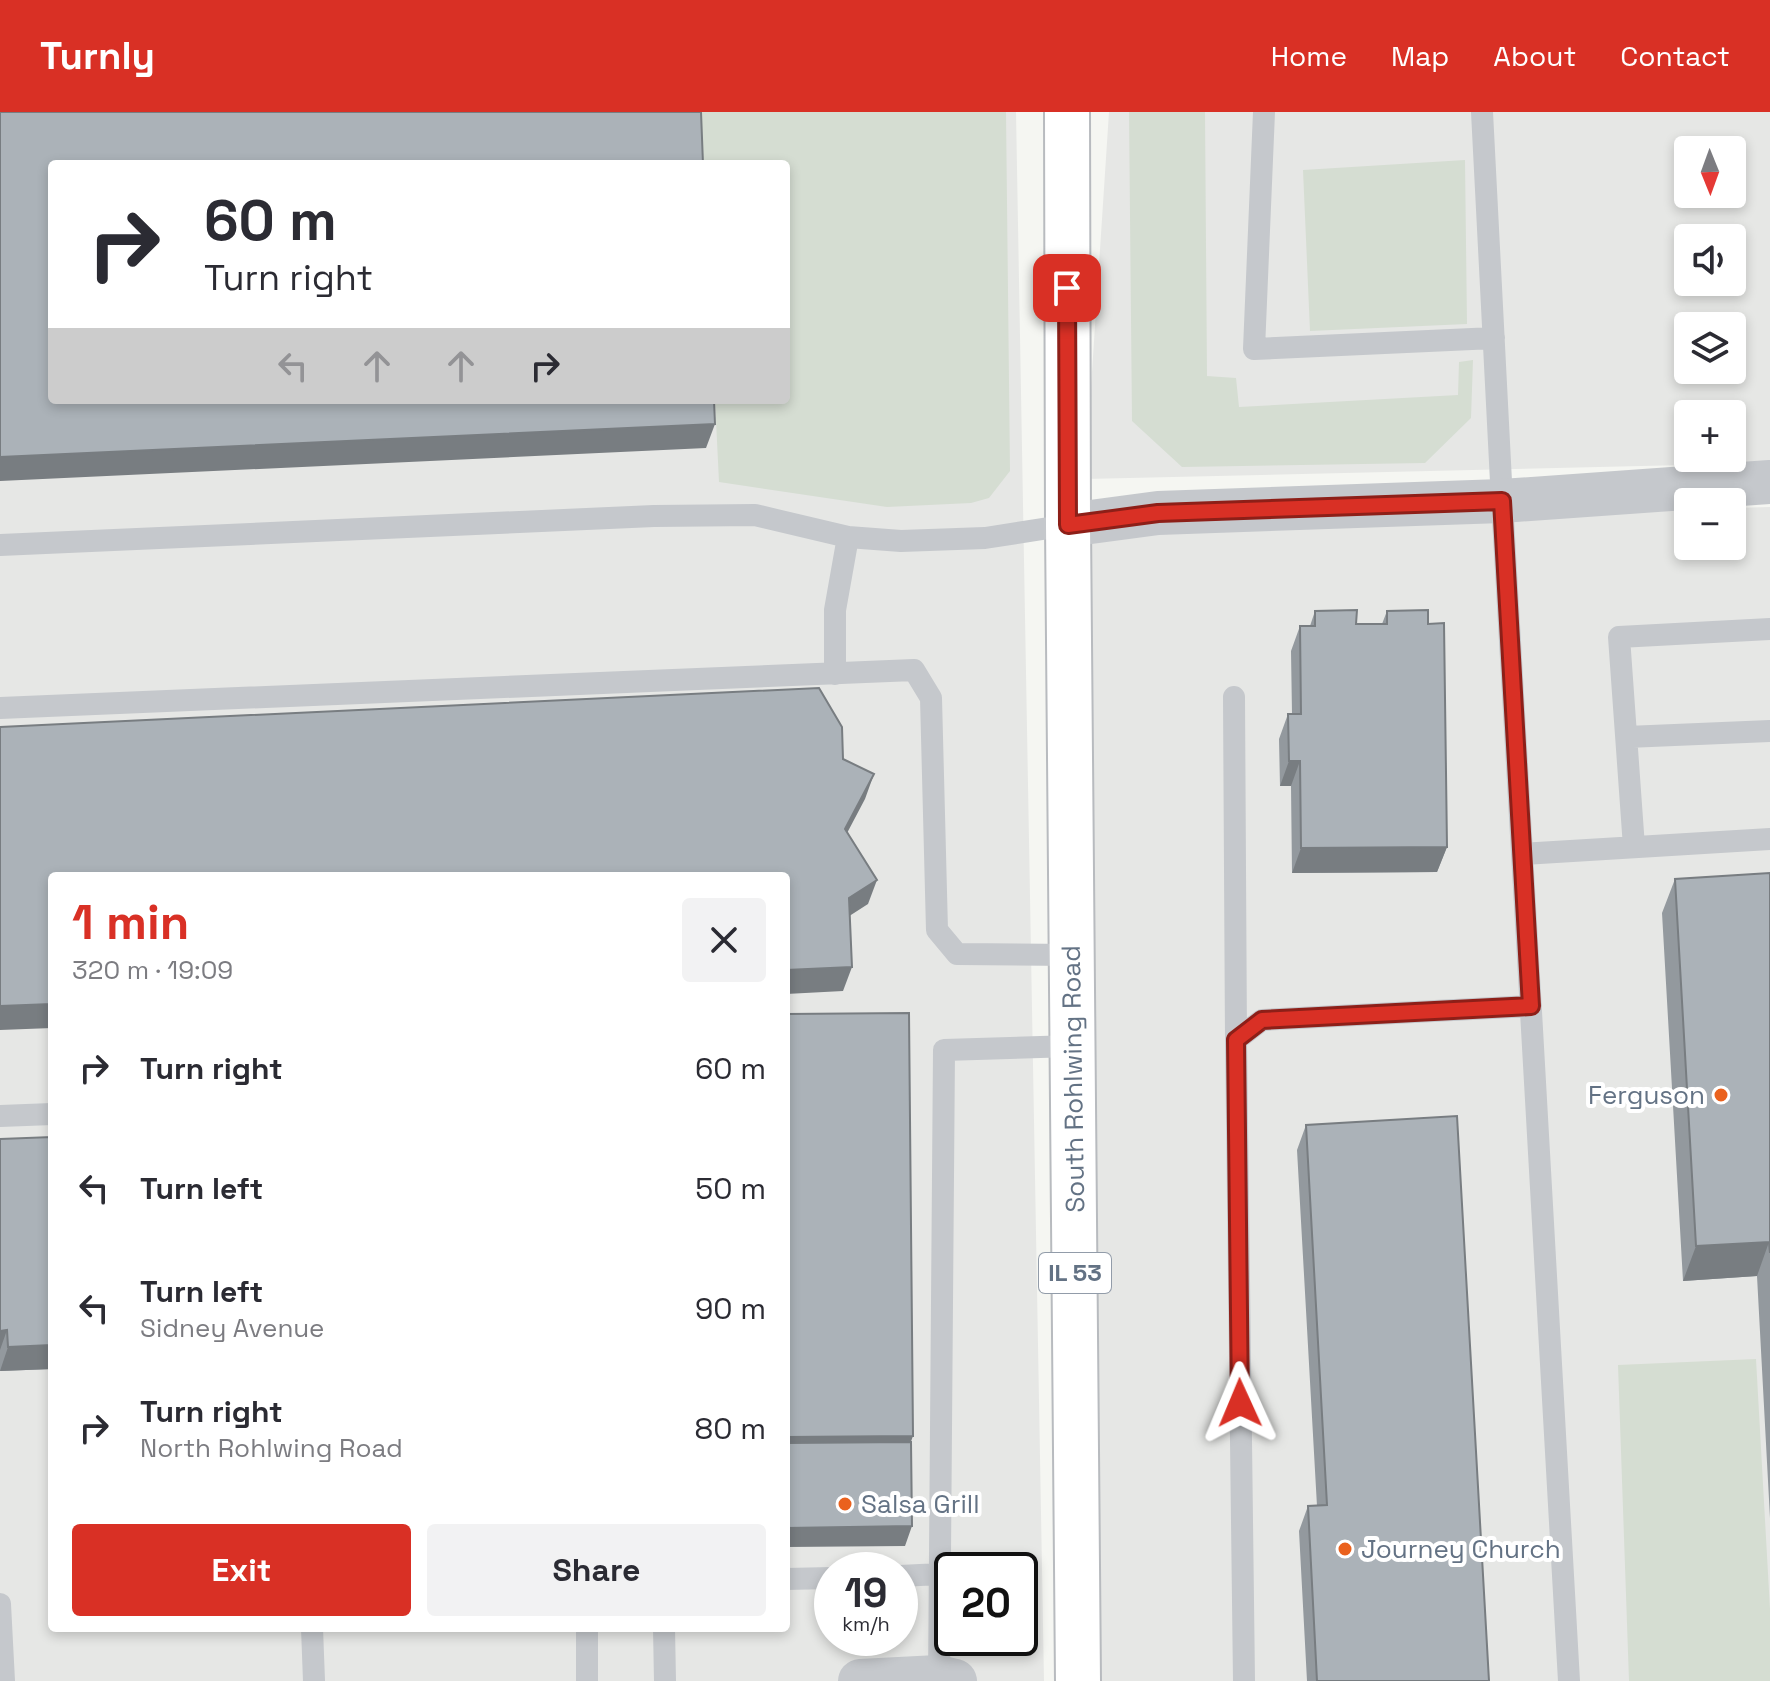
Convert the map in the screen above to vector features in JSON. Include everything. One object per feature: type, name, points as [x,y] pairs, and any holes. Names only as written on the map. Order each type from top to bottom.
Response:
[{"type":"main road","name":"IL 53","points":[[1067,112],[1068,525]]},
{"type":"main road","name":"South Rohlwing Road","points":[[1068,525],[1078,1681]]},
{"type":"street","points":[[1068,525],[1158,513],[1502,501],[1770,482]]},
{"type":"street","points":[[860,1681],[944,1680]]},
{"type":"lane","points":[[1264,112],[1254,349],[1494,338]]},
{"type":"lane","points":[[1482,112],[1569,1681]]},
{"type":"lane","points":[[0,545],[654,516],[755,515],[848,537],[901,541],[985,538],[1068,525]]},
{"type":"lane","points":[[835,674],[835,610],[848,537]]},
{"type":"lane","points":[[1634,847],[1619,637],[1770,629]]},
{"type":"lane","points":[[0,708],[914,670],[931,698],[937,930],[957,954],[1072,955]]},
{"type":"lane","points":[[1234,697],[1244,1681]]},
{"type":"lane","points":[[1627,737],[1770,731]]},
{"type":"lane","points":[[1522,854],[1770,839]]},
{"type":"lane","points":[[1236,1040],[1262,1020],[1531,1006]]},
{"type":"lane","points":[[940,1552],[944,1050],[1073,1046]]},
{"type":"lane","points":[[0,1116],[48,1114]]},
{"type":"lane","points":[[790,1579],[814,1578]]},
{"type":"lane","points":[[0,1604],[4,1681]]},
{"type":"lane","points":[[312,1632],[314,1681]]},
{"type":"lane","points":[[587,1632],[587,1681]]},
{"type":"lane","points":[[664,1632],[665,1681]]},
{"type":"lane","points":[[943,1656],[944,1680]]},
{"type":"shaded area","points":[[0,112],[1016,112],[1044,1681],[0,1681]]},
{"type":"shaded area","points":[[701,112],[1006,112],[1010,471],[989,498],[971,503],[887,507],[719,482],[715,404],[790,404],[790,160],[703,160]]},
{"type":"shaded area","points":[[1109,112],[1770,112],[1770,463],[1746,464],[1746,400],[1674,400],[1674,465],[1085,479]]},
{"type":"shaded area","points":[[1129,112],[1205,112],[1207,376],[1236,378],[1239,407],[1458,395],[1459,362],[1473,360],[1471,418],[1425,463],[1182,467],[1132,421]]},
{"type":"shaded area","points":[[1465,160],[1467,324],[1310,331],[1303,170]]},
{"type":"shaded area","points":[[1770,507],[1770,1681],[1099,1681],[1091,523],[1674,509],[1674,560],[1746,560],[1746,508]]},
{"type":"shaded area","points":[[1756,1359],[1770,1609],[1770,1681],[1629,1681],[1618,1365]]},
{"type":"building","points":[[0,112],[701,112],[703,160],[48,160],[48,404],[714,404],[715,424],[0,457]]},
{"type":"building","points":[[1357,610],[1356,624],[1387,624],[1387,611],[1428,610],[1428,624],[1444,623],[1447,847],[1301,848],[1300,761],[1289,761],[1288,714],[1301,714],[1300,626],[1315,626],[1315,611]]},
{"type":"building","points":[[819,688],[842,727],[843,759],[874,774],[845,829],[877,880],[849,898],[852,967],[790,970],[790,872],[48,872],[48,1004],[0,1006],[0,727]]},
{"type":"building","name":"Ferguson","points":[[1770,873],[1770,1253],[1769,1242],[1696,1246],[1675,879]]},
{"type":"building","points":[[909,1013],[913,1436],[790,1437],[790,1014]]},
{"type":"building","points":[[1457,1116],[1489,1681],[1317,1681],[1308,1506],[1327,1505],[1306,1125]]},
{"type":"building","points":[[48,1137],[48,1345],[8,1347],[7,1330],[0,1331],[0,1139]]},
{"type":"building","name":"Salsa Grill","points":[[911,1442],[912,1526],[790,1528],[790,1443]]},
{"type":"place","name":"Ferguson","points":[[1721,1095]]},
{"type":"place","name":"Salsa Grill","points":[[845,1504]]},
{"type":"place","name":"Journey Church","points":[[1345,1549]]},
{"type":"route","points":[[1067,288],[1068,525],[1158,513],[1502,501],[1531,1006],[1262,1020],[1236,1040],[1240,1403]]}]
